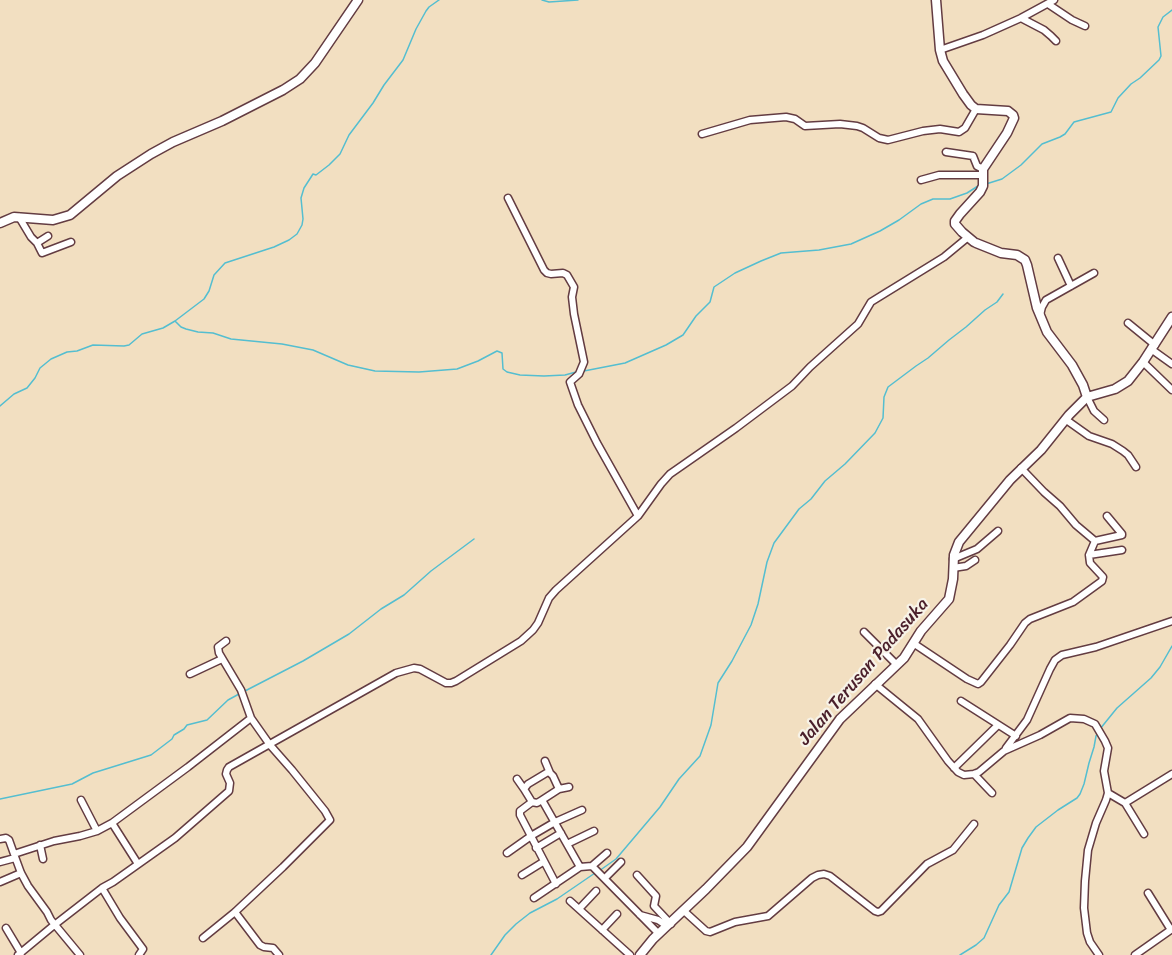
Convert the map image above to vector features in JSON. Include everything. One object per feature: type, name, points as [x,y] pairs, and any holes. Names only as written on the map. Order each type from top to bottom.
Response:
[{"type":"street","points":[[0,223],[18,216],[53,220],[70,215],[117,176],[151,154],[283,90],[300,79],[315,63],[358,0]]},
{"type":"street","points":[[936,0],[940,50],[946,67],[967,100],[976,109],[1008,111],[1014,118],[983,172],[983,186],[980,192],[960,214],[955,224],[972,241],[1001,253],[1017,255],[1025,260],[1040,316],[1047,332],[1076,372],[1094,411],[1104,420]]},
{"type":"street","points":[[940,50],[983,35],[1051,2],[1072,20],[1085,26]]},
{"type":"street","points":[[1021,18],[1044,30],[1056,41]]},
{"type":"street","points":[[702,134],[750,120],[786,117],[795,119],[805,126],[840,124],[857,126],[879,138],[888,140],[923,130],[940,129],[959,132],[965,128],[976,109]]},
{"type":"street","points":[[946,152],[973,156],[977,166],[983,172]]},
{"type":"street","points":[[921,180],[939,175],[983,172]]},
{"type":"street","points":[[508,198],[544,270],[551,274],[563,273],[574,286],[572,297],[574,314],[584,362],[579,374],[570,382],[578,405],[597,443],[638,516]]},
{"type":"street","points":[[18,216],[42,253],[71,242]]},
{"type":"street","points":[[37,243],[48,236]]},
{"type":"street","points":[[6,928],[20,954],[102,888],[175,838],[229,791],[230,783],[226,774],[230,767],[403,670],[420,669],[446,683],[451,683],[521,641],[533,630],[549,598],[556,590],[638,516],[670,474],[792,386],[858,324],[871,302],[972,241]]},
{"type":"street","points":[[1058,258],[1071,285]]},
{"type":"street","points":[[1040,316],[1046,300],[1095,273]]},
{"type":"street","points":[[1086,397],[1115,388],[1131,378],[1172,317]]},
{"type":"street","points":[[1128,323],[1172,364]]},
{"type":"street","points":[[1143,362],[1172,390]]},
{"type":"street","name":"Jalan Terusan Padasuka","points":[[642,954],[659,934],[747,847],[838,722],[904,658],[921,631],[949,599],[953,563],[959,542],[1021,468],[1041,450],[1086,397]]},
{"type":"street","points":[[1065,419],[1089,436],[1112,444],[1123,451],[1136,467]]},
{"type":"street","points":[[1021,468],[1076,525],[1095,541]]},
{"type":"street","points":[[1095,541],[1122,536],[1107,516]]},
{"type":"street","points":[[953,563],[977,549],[999,531]]},
{"type":"street","points":[[913,643],[978,684],[1025,623],[1073,602],[1102,581],[1103,576],[1090,563],[1089,555],[1095,541]]},
{"type":"street","points":[[1089,555],[1122,550]]},
{"type":"street","points":[[953,563],[966,566],[975,560]]},
{"type":"street","points":[[875,684],[918,718],[958,772],[964,775],[974,774],[1004,751],[1016,736],[1027,720],[1055,660],[1062,655],[1096,647],[1172,621]]},
{"type":"street","points":[[864,632],[896,664]]},
{"type":"street","points":[[203,938],[235,912],[330,820],[251,718],[242,690],[222,659],[218,646],[226,641]]},
{"type":"street","points":[[190,675],[222,659]]},
{"type":"street","points":[[961,701],[1016,736]]},
{"type":"street","points":[[0,862],[40,845],[97,831],[112,823],[251,718]]},
{"type":"street","points":[[1004,751],[1070,718],[1078,718],[1095,724],[1106,741],[1108,748],[1104,771],[1108,793],[1090,844],[1084,908],[1087,933],[1099,955]]},
{"type":"street","points":[[954,768],[998,725]]},
{"type":"street","points":[[545,761],[559,789]]},
{"type":"street","points":[[524,789],[528,784],[550,773]]},
{"type":"street","points":[[974,774],[992,793]]},
{"type":"street","points":[[1125,803],[1172,774]]},
{"type":"street","points":[[518,779],[531,802]]},
{"type":"street","points":[[556,884],[519,813],[531,802],[537,803],[559,789],[569,787]]},
{"type":"street","points":[[1108,793],[1125,803],[1144,834]]},
{"type":"street","points":[[81,800],[97,831]]},
{"type":"street","points":[[542,800],[580,867]]},
{"type":"street","points":[[507,853],[555,822],[582,810]]},
{"type":"street","points":[[112,823],[138,864]]},
{"type":"street","points":[[684,911],[710,932],[735,921],[768,916],[812,878],[824,874],[830,876],[878,912],[927,864],[953,850],[974,824]]},
{"type":"street","points":[[567,844],[594,831]]},
{"type":"street","points":[[536,848],[561,833]]},
{"type":"street","points":[[0,839],[9,840],[27,886],[80,955]]},
{"type":"street","points":[[40,845],[44,859]]},
{"type":"street","points":[[534,898],[580,867],[592,866],[607,853]]},
{"type":"street","points":[[522,875],[543,862]]},
{"type":"street","points":[[605,878],[621,862]]},
{"type":"street","points":[[592,866],[659,934]]},
{"type":"street","points":[[0,882],[21,873]]},
{"type":"street","points":[[637,874],[656,897],[654,906],[669,925]]},
{"type":"street","points":[[102,888],[142,948],[139,955]]},
{"type":"street","points":[[579,909],[596,891]]},
{"type":"street","points":[[1136,955],[1171,930],[1148,893]]},
{"type":"street","points":[[570,901],[630,955]]},
{"type":"street","points":[[235,912],[260,945],[273,948],[279,955]]},
{"type":"street","points":[[602,930],[617,914]]},
{"type":"street","points":[[640,915],[669,925]]},
{"type":"waterway","points":[[0,406],[14,394],[27,388],[40,368],[51,359],[93,345],[129,345],[142,334],[163,328],[204,299],[214,275],[225,263],[274,247],[297,234],[303,219],[301,198],[304,188],[313,174],[316,175],[340,154],[349,135],[403,60],[426,11],[439,0]]},
{"type":"waterway","points":[[542,0],[549,2],[578,0]]},
{"type":"waterway","points":[[986,184],[1002,179],[1021,165],[1042,144],[1065,134],[1074,122],[1111,112],[1118,98],[1159,60],[1161,56],[1158,27],[1163,17],[1172,10]]},
{"type":"waterway","points":[[584,371],[625,363],[683,335],[696,316],[710,302],[714,287],[735,273],[781,253],[819,250],[851,244],[880,231],[921,204],[933,199],[950,199],[978,186]]},
{"type":"waterway","points":[[599,871],[616,859],[700,756],[711,725],[718,683],[751,625],[774,543],[799,509],[875,433],[883,418],[884,397],[888,387],[928,358],[997,302],[1003,294]]},
{"type":"waterway","points":[[175,321],[186,329],[213,333],[231,339],[282,344],[313,350],[348,365],[375,371],[419,372],[457,369],[497,351],[502,353],[503,369],[507,372],[544,376],[576,372]]},
{"type":"waterway","points":[[243,692],[349,634],[381,609],[404,595],[431,571],[474,539]]},
{"type":"waterway","points":[[1100,729],[1117,708],[1151,678],[1172,646]]},
{"type":"waterway","points":[[0,799],[72,784],[93,773],[151,755],[187,725],[207,720],[228,700],[239,694]]},
{"type":"waterway","points":[[960,955],[984,938],[999,905],[1009,892],[1022,848],[1036,827],[1080,794],[1098,733]]},
{"type":"waterway","points":[[491,955],[516,924],[595,873]]}]
